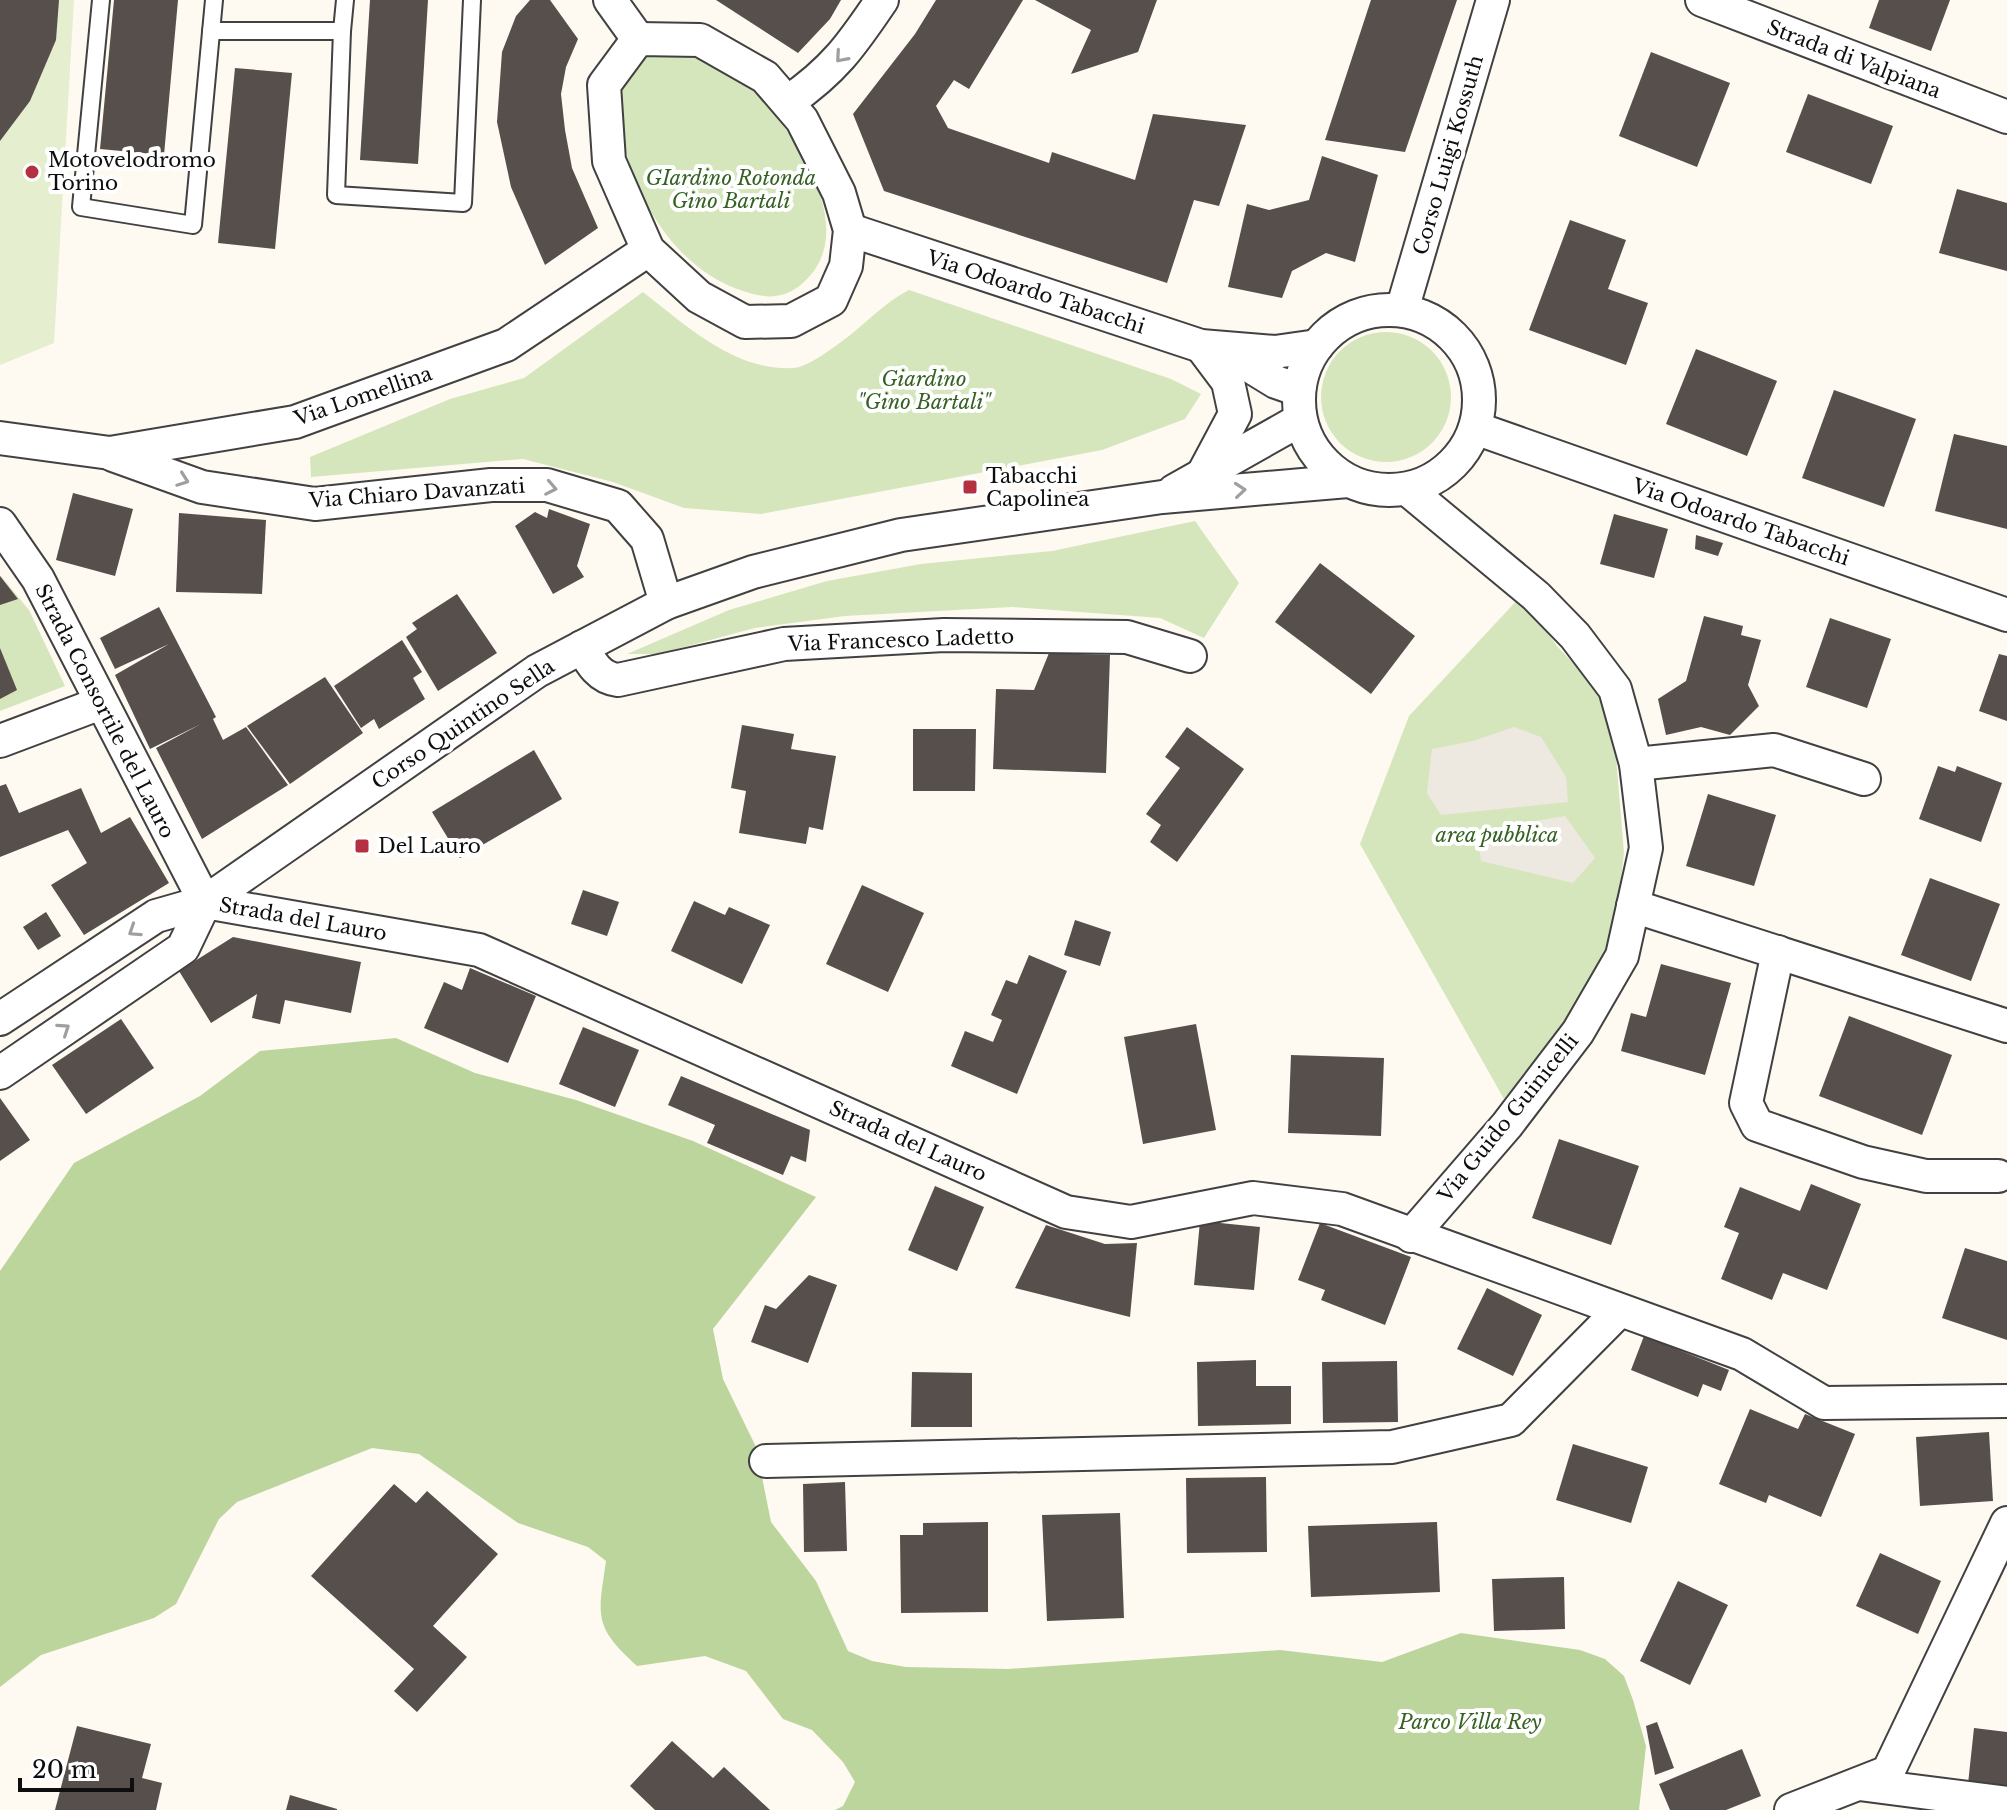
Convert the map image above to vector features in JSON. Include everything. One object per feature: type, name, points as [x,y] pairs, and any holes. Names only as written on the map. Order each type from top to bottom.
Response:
[{"type":"street","points":[[610,0],[638,39]]},
{"type":"street","points":[[788,102],[818,81],[843,57],[882,0]]},
{"type":"street","name":"Corso Luigi Kossuth","points":[[1402,310],[1493,0]]},
{"type":"street","name":"Strada di Valpiana","points":[[1702,0],[2007,117]]},
{"type":"street","points":[[638,39],[700,40],[765,77],[802,120],[839,193],[850,230],[846,266],[831,300],[791,321],[745,322],[699,297],[648,250],[609,161],[604,85],[638,39]]},
{"type":"street","name":"Via Odoardo Tabacchi","points":[[850,230],[1212,348],[1276,382],[1300,405]]},
{"type":"street","name":"Via Lomellina","points":[[0,438],[110,453],[295,422],[506,345],[648,250]]},
{"type":"street","points":[[1402,310],[1428,318],[1450,332],[1467,352],[1478,389],[1475,428],[1465,450],[1449,468],[1429,481],[1407,489],[1376,490],[1348,481],[1326,465],[1310,444],[1300,405],[1307,363],[1317,346],[1346,320],[1373,311],[1402,310]]},
{"type":"street","name":"Via Odoardo Tabacchi","points":[[1212,348],[1275,352],[1317,346]]},
{"type":"street","points":[[1201,477],[1235,414],[1228,382],[1212,348]]},
{"type":"street","points":[[1162,497],[1201,477],[1300,405]]},
{"type":"street","name":"Via Odoardo Tabacchi","points":[[1475,428],[2007,615]]},
{"type":"street","name":"Via Chiaro Davanzati","points":[[110,453],[202,487],[315,504],[491,485],[547,485],[618,506],[647,539],[666,603]]},
{"type":"street","name":"Corso Quintino Sella","points":[[0,1019],[156,916],[205,902],[537,671],[666,603],[753,572],[901,535],[1162,497],[1348,481]]},
{"type":"street","name":"Via Guido Guinicelli","points":[[1407,489],[1523,584],[1575,636],[1615,689],[1636,764],[1646,848],[1622,956],[1578,1032],[1507,1125],[1411,1236]]},
{"type":"street","name":"Strada Consortile del Lauro","points":[[0,524],[38,579],[205,902]]},
{"type":"street","name":"Via Francesco Ladetto","points":[[582,647],[595,669],[608,679],[618,680],[784,644],[944,635],[1127,637],[1190,656]]},
{"type":"street","points":[[0,741],[101,703]]},
{"type":"street","points":[[1636,764],[1774,750],[1864,779]]},
{"type":"street","name":"Corso Quintino Sella","points":[[0,1073],[183,948],[205,902]]},
{"type":"street","name":"Strada del Lauro","points":[[205,902],[479,950],[1066,1212],[1131,1222],[1253,1198],[1342,1209],[1618,1312],[1742,1354],[1824,1403],[2007,1401]]},
{"type":"street","points":[[1633,906],[2007,1026]]},
{"type":"street","points":[[1778,952],[1746,1103],[1757,1125],[1863,1162],[1926,1176],[1998,1176]]},
{"type":"street","points":[[766,1461],[1392,1447],[1511,1420],[1618,1312]]},
{"type":"street","points":[[1791,1810],[1888,1772],[2007,1523]]},
{"type":"street","points":[[1857,1784],[2007,1803]]},
{"type":"lane","points":[[101,0],[81,207],[193,225],[214,0]]},
{"type":"lane","points":[[345,0],[336,195],[463,203],[472,0]]},
{"type":"lane","points":[[211,31],[342,31]]},
{"type":"green space","name":"Motovelodromo Torino","points":[[0,0],[74,0],[54,343],[0,365]]},
{"type":"green space","name":"GIardino Rotonda Gino Bartali","points":[[683,47],[726,68],[752,89],[792,138],[809,168],[821,198],[826,227],[823,254],[808,278],[786,294],[762,296],[743,291],[719,281],[698,267],[663,230],[637,184],[618,120],[617,100],[633,69],[644,57],[660,50]]},
{"type":"green space","name":"Giardino \"Gino Bartali\"","points":[[909,290],[1171,379],[1201,394],[1185,419],[1102,450],[761,514],[684,508],[613,482],[523,459],[311,477],[310,457],[450,399],[524,378],[643,292],[694,332],[731,354],[771,367],[793,368],[824,354]]},
{"type":"green space","points":[[1386,332],[1411,337],[1432,351],[1446,372],[1451,397],[1446,422],[1432,443],[1411,457],[1386,462],[1361,457],[1340,443],[1326,422],[1321,397],[1326,372],[1340,351],[1361,337]]},
{"type":"green space","points":[[1195,521],[1239,583],[1204,638],[1160,618],[1012,607],[845,616],[755,628],[658,654],[627,654],[729,610],[827,581],[921,564],[1052,551]]},
{"type":"green space","points":[[0,575],[29,610],[65,686],[0,711]]},
{"type":"green space","name":"area pubblica","points":[[1521,596],[1557,646],[1603,695],[1616,756],[1624,853],[1612,957],[1569,1024],[1504,1099],[1360,844],[1409,716]]},
{"type":"green space","name":"Parco Villa Rey","points":[[396,1038],[475,1073],[576,1100],[693,1141],[816,1197],[713,1329],[723,1379],[756,1447],[771,1522],[816,1581],[848,1651],[872,1661],[906,1667],[1008,1669],[1280,1650],[1382,1662],[1461,1633],[1580,1650],[1605,1659],[1624,1676],[1633,1700],[1646,1746],[1639,1810],[835,1810],[843,1806],[855,1782],[843,1762],[812,1730],[783,1719],[746,1671],[705,1656],[637,1666],[612,1641],[602,1620],[601,1608],[606,1561],[588,1547],[518,1523],[419,1454],[372,1448],[237,1502],[219,1519],[176,1604],[154,1618],[41,1655],[0,1687],[0,1271],[74,1163],[200,1096],[260,1051]]},
{"type":"shaded area","points":[[1514,727],[1541,737],[1566,777],[1568,802],[1441,815],[1427,793],[1432,749],[1473,741]]},
{"type":"shaded area","points":[[1565,816],[1595,858],[1573,883],[1481,861],[1477,831]]},
{"type":"building","points":[[0,0],[59,0],[56,40],[30,101],[0,141]]},
{"type":"building","points":[[114,0],[178,0],[164,155],[100,149]]},
{"type":"building","points":[[370,0],[428,0],[418,164],[360,160]]},
{"type":"building","points":[[530,0],[550,0],[578,39],[566,67],[561,94],[572,168],[598,228],[545,265],[511,187],[497,122],[502,52],[516,16]]},
{"type":"building","points":[[716,0],[841,0],[830,19],[798,53]]},
{"type":"building","points":[[936,0],[1023,0],[969,89],[954,80],[936,106],[948,128],[1049,163],[1052,152],[1135,180],[1153,114],[1246,125],[1219,206],[1194,200],[1167,283],[884,191],[853,114],[915,34]]},
{"type":"building","points":[[1035,0],[1157,0],[1138,52],[1071,74],[1091,30]]},
{"type":"building","points":[[1371,0],[1457,0],[1405,152],[1325,140]]},
{"type":"building","points":[[1879,0],[1950,0],[1931,51],[1869,28]]},
{"type":"building","points":[[1651,52],[1730,83],[1697,167],[1619,136]]},
{"type":"building","points":[[235,68],[292,73],[275,249],[218,243]]},
{"type":"building","points":[[1808,94],[1893,126],[1871,184],[1786,152]]},
{"type":"building","points":[[1322,156],[1378,175],[1355,262],[1326,253],[1292,271],[1282,298],[1228,287],[1247,204],[1269,210],[1309,200]]},
{"type":"building","points":[[1957,189],[2007,203],[2007,271],[1939,253]]},
{"type":"building","points":[[1570,220],[1626,240],[1608,289],[1648,303],[1626,365],[1529,330]]},
{"type":"building","points":[[1696,349],[1777,381],[1747,456],[1666,424]]},
{"type":"building","points":[[1834,390],[1916,419],[1884,507],[1802,478]]},
{"type":"building","points":[[1954,434],[2007,446],[2007,529],[1935,511]]},
{"type":"building","points":[[73,493],[133,509],[115,576],[56,560]]},
{"type":"building","points":[[549,509],[590,524],[577,566],[584,577],[553,594],[515,526],[535,512],[547,518]]},
{"type":"building","points":[[179,513],[266,520],[262,594],[176,592]]},
{"type":"building","points":[[1614,514],[1668,529],[1654,578],[1600,564]]},
{"type":"building","points":[[1696,535],[1723,543],[1718,556],[1695,549]]},
{"type":"building","points":[[1320,563],[1415,636],[1371,694],[1275,622]]},
{"type":"building","points":[[0,576],[18,599],[0,605]]},
{"type":"building","points":[[457,594],[497,653],[438,691],[406,637],[417,629],[412,623]]},
{"type":"building","points":[[159,607],[216,717],[213,719],[223,740],[246,727],[288,785],[202,839],[156,748],[201,724],[150,749],[115,675],[169,644],[115,669],[100,638]]},
{"type":"building","points":[[1704,616],[1743,626],[1741,635],[1761,640],[1748,685],[1759,706],[1730,735],[1701,727],[1666,735],[1658,699],[1686,681]]},
{"type":"building","points":[[1830,618],[1891,639],[1867,708],[1806,687]]},
{"type":"building","points":[[402,640],[422,672],[413,678],[425,699],[379,729],[374,719],[361,728],[334,686]]},
{"type":"building","points":[[0,648],[17,690],[0,699]]},
{"type":"building","points":[[1049,653],[1110,655],[1106,773],[993,769],[996,689],[1034,690]]},
{"type":"building","points":[[1999,654],[2007,656],[2007,721],[1979,711]]},
{"type":"building","points":[[325,677],[363,733],[290,784],[247,726]]},
{"type":"building","points":[[742,725],[794,734],[791,749],[836,756],[823,830],[809,827],[806,844],[739,833],[746,791],[731,788]]},
{"type":"building","points":[[1187,727],[1244,769],[1177,862],[1150,842],[1161,825],[1146,814],[1180,768],[1165,757]]},
{"type":"building","points":[[913,729],[976,729],[975,791],[913,791]]},
{"type":"building","points":[[534,750],[562,799],[460,858],[432,812]]},
{"type":"building","points":[[1938,766],[1955,772],[1957,766],[2002,783],[1981,842],[1919,819]]},
{"type":"building","points":[[6,784],[19,813],[81,788],[101,833],[130,817],[169,883],[84,935],[51,885],[87,863],[68,830],[0,857],[0,786]]},
{"type":"building","points":[[1708,794],[1776,815],[1754,886],[1686,866]]},
{"type":"building","points":[[1930,878],[2000,904],[1971,981],[1901,955]]},
{"type":"building","points":[[862,885],[924,913],[888,992],[826,964]]},
{"type":"building","points":[[583,890],[619,902],[607,936],[571,924]]},
{"type":"building","points":[[694,901],[725,915],[729,907],[770,925],[742,984],[671,951]]},
{"type":"building","points":[[46,912],[61,936],[38,950],[23,927]]},
{"type":"building","points":[[1075,920],[1111,932],[1100,966],[1064,955]]},
{"type":"building","points":[[233,937],[361,962],[351,1013],[285,1000],[280,1024],[252,1018],[257,994],[211,1023],[179,971]]},
{"type":"building","points":[[1029,955],[1067,971],[1017,1094],[951,1066],[965,1031],[993,1042],[1002,1020],[991,1015],[1006,980],[1017,984]]},
{"type":"building","points":[[1661,964],[1731,983],[1705,1075],[1621,1051],[1631,1013],[1646,1017]]},
{"type":"building","points":[[470,968],[536,996],[508,1063],[424,1028],[444,982],[462,990]]},
{"type":"building","points":[[1849,1016],[1952,1055],[1922,1135],[1819,1096]]},
{"type":"building","points":[[121,1019],[154,1068],[86,1114],[52,1065]]},
{"type":"building","points":[[1196,1024],[1216,1130],[1143,1144],[1124,1037]]},
{"type":"building","points":[[583,1027],[639,1050],[615,1107],[559,1084]]},
{"type":"building","points":[[1291,1055],[1384,1058],[1381,1136],[1288,1133]]},
{"type":"building","points":[[681,1076],[810,1130],[806,1162],[791,1156],[783,1175],[707,1143],[715,1125],[668,1105]]},
{"type":"building","points":[[0,1098],[30,1140],[0,1161]]},
{"type":"building","points":[[1559,1139],[1639,1166],[1611,1245],[1532,1218]]},
{"type":"building","points":[[1811,1184],[1861,1204],[1827,1290],[1783,1273],[1772,1300],[1721,1279],[1739,1233],[1724,1227],[1740,1187],[1800,1211]]},
{"type":"building","points":[[935,1186],[984,1207],[957,1271],[908,1250]]},
{"type":"building","points":[[1200,1221],[1260,1227],[1254,1290],[1194,1285]]},
{"type":"building","points":[[1320,1223],[1411,1257],[1385,1325],[1321,1300],[1325,1290],[1298,1280]]},
{"type":"building","points":[[1046,1225],[1105,1244],[1137,1243],[1130,1317],[1015,1288]]},
{"type":"building","points":[[1965,1248],[2007,1261],[2007,1340],[1942,1318]]},
{"type":"building","points":[[809,1275],[837,1285],[808,1363],[751,1342],[765,1305],[776,1309]]},
{"type":"building","points":[[1487,1288],[1542,1315],[1513,1376],[1457,1349]]},
{"type":"building","points":[[1644,1336],[1729,1370],[1721,1391],[1703,1384],[1698,1397],[1631,1370]]},
{"type":"building","points":[[1256,1360],[1256,1386],[1291,1386],[1291,1424],[1198,1426],[1197,1362]]},
{"type":"building","points":[[1397,1361],[1398,1422],[1323,1423],[1322,1362]]},
{"type":"building","points":[[912,1372],[972,1373],[972,1427],[911,1427]]},
{"type":"building","points":[[1750,1409],[1798,1429],[1805,1414],[1855,1434],[1821,1517],[1769,1495],[1766,1503],[1719,1484]]},
{"type":"building","points":[[1989,1432],[1993,1501],[1920,1506],[1916,1437]]},
{"type":"building","points":[[1573,1444],[1648,1467],[1631,1523],[1556,1500]]},
{"type":"building","points":[[1266,1477],[1267,1552],[1187,1553],[1186,1478]]},
{"type":"building","points":[[845,1482],[847,1551],[804,1552],[803,1484]]},
{"type":"building","points":[[394,1484],[416,1503],[427,1491],[498,1554],[433,1626],[467,1657],[417,1712],[394,1691],[414,1669],[311,1576]]},
{"type":"building","points":[[1120,1513],[1124,1618],[1047,1621],[1042,1515]]},
{"type":"building","points":[[988,1522],[988,1612],[901,1613],[900,1535],[923,1535],[923,1523]]},
{"type":"building","points":[[1437,1522],[1440,1592],[1311,1597],[1308,1526]]},
{"type":"building","points":[[1880,1553],[1941,1581],[1918,1634],[1856,1606]]},
{"type":"building","points":[[1564,1577],[1565,1629],[1494,1631],[1492,1579]]},
{"type":"building","points":[[1678,1581],[1728,1605],[1690,1685],[1640,1661]]},
{"type":"building","points":[[1657,1722],[1674,1768],[1655,1775],[1646,1726]]},
{"type":"building","points":[[77,1726],[151,1744],[142,1778],[162,1783],[156,1810],[55,1810]]},
{"type":"building","points":[[1974,1728],[2007,1732],[2007,1788],[1968,1784]]},
{"type":"building","points":[[672,1741],[713,1778],[724,1767],[770,1810],[655,1810],[630,1786]]},
{"type":"building","points":[[1742,1749],[1761,1796],[1726,1810],[1670,1810],[1659,1784]]},
{"type":"building","points":[[290,1795],[337,1809],[337,1810],[286,1810]]},
{"type":"place","name":"Motovelodromo Torino","points":[[32,172]]},
{"type":"place","name":"Tabacchi Capolinea","points":[[970,487]]},
{"type":"place","name":"Del Lauro","points":[[362,846]]}]
